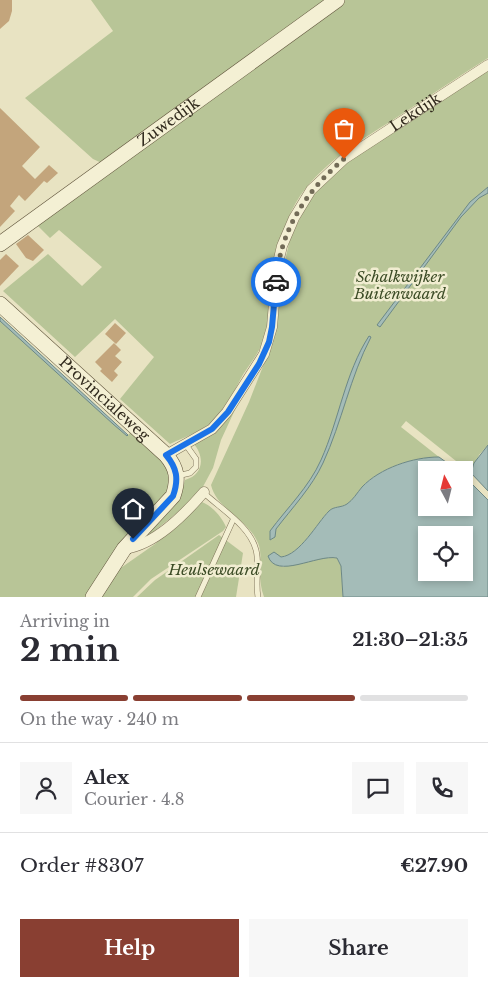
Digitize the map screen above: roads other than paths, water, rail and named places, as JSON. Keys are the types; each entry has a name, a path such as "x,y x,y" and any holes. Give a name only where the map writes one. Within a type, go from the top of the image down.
{"street":[{"name":"Zuwedijk","path":"0,244 337,0"},
{"name":"Lekdijk","path":"166,455 212,429 228,412 264,354 272,327 277,267 282,246 294,218 311,190 344,159 488,65"},
{"name":"Provincialeweg","path":"0,304 166,455 173,464 177,476"},
{"path":"93,597 124,549 173,496 177,476"},
{"path":"124,549 140,546 156,535 194,503 204,492"}],"lane":[{"path":"177,476 190,473 196,467 196,459 186,445"},
{"path":"204,492 245,530 256,550 258,597"},
{"path":"198,597 233,520"}],"water":[{"path":"488,187 488,193 479,198 461,217 380,327 377,325 470,202"},
{"path":"0,317 128,435 113,424 0,321"},
{"path":"369,336 371,337 357,368 336,432 323,463 308,489 276,529 275,537 270,540 270,531 304,488 321,460 354,365"},
{"path":"488,445 488,491 473,475 474,463"},
{"path":"439,457 445,461 418,461 418,516 473,516 473,485 488,500 488,597 343,597 341,566 337,558 319,559 288,566 279,566 272,563 268,556 274,552 281,557 295,551 329,511 347,504 369,480 387,469 419,459"}],"park label":[{"name":"Schalkwijker Buitenwaard","path":"400,286"},
{"name":"Heulsewaard","path":"214,570"}]}
